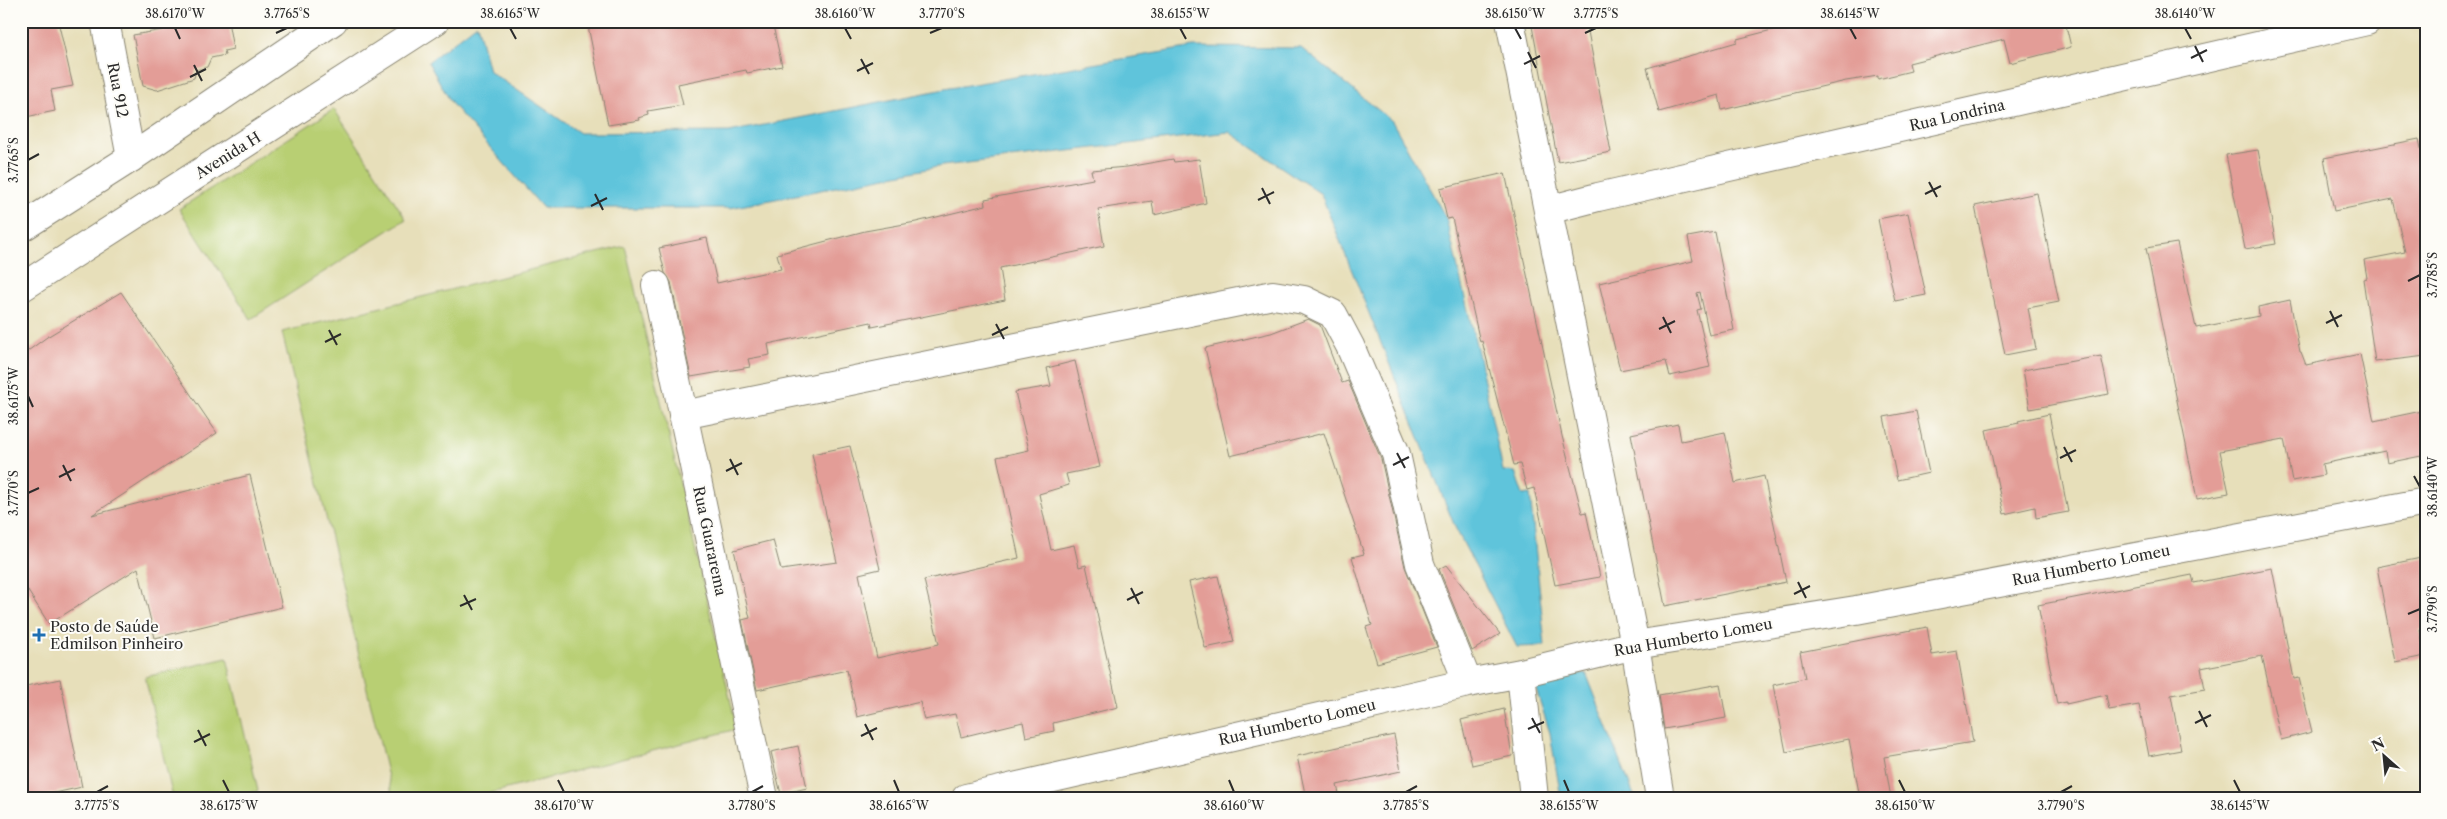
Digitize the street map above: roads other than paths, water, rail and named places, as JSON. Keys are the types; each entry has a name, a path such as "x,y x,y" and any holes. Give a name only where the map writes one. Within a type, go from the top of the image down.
{"street":[{"name":"Rua 912","path":"105,21 131,158"},
{"path":"21,228 131,158 333,21"},
{"name":"Avenida H","path":"21,288 435,21"},
{"path":"1510,21 1635,645 1660,798"},
{"name":"Rua Londrina","path":"1548,210 2367,21"},
{"name":"Rua Guararema","path":"656,285 764,798"},
{"path":"683,415 1273,295 1304,300 1333,314 1354,355 1396,454 1420,564 1468,683"},
{"name":"Rua Humberto Lomeu","path":"966,798 1468,683 1520,673 1635,645 1866,608 2426,502"},
{"path":"1520,673 1534,798"}],"water":[{"path":"477,24 489,71 580,133 729,132 950,88 1193,47 1301,48 1392,121 1446,218 1479,357 1503,471 1515,472 1523,495 1530,494 1545,646 1517,647 1455,527 1321,194 1229,132 942,166 730,208 543,208 452,104 428,62"},
{"path":"1586,673 1635,798 1561,798 1550,733 1534,683"}],"place":[{"name":"Posto de Saúde Edmilson Pinheiro","path":"39,635"}]}
